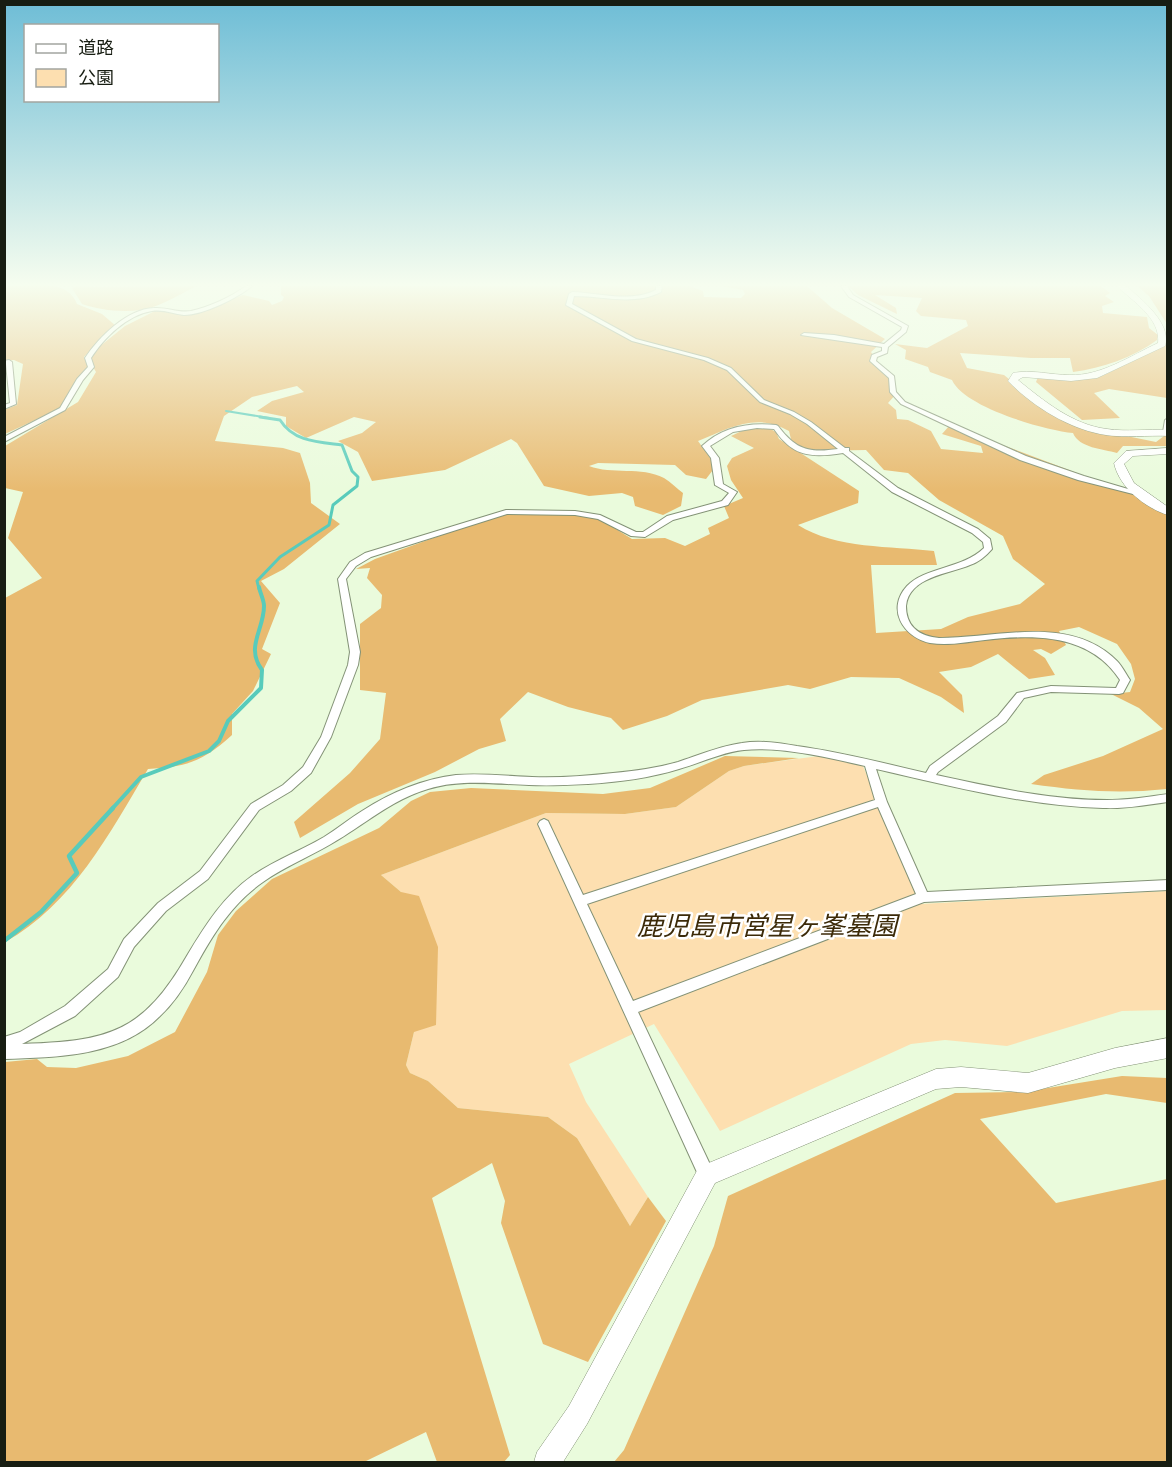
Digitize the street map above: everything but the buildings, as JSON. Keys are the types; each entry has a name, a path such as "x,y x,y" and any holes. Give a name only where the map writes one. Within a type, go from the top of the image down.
{"street":[{"path":"4,440 63,409 80,379 91,367 88,358 89,354"},
{"path":"689,354 729,369 762,402 792,413 846,450 895,490 975,531 987,542 987,549 981,558 919,581 905,594 901,610 904,625 910,631 921,638 938,640 1024,633 1070,640 1106,655 1119,667 1125,680 1119,691 1050,689 1021,695 1002,719 934,770 929,778"},
{"path":"878,354 874,356 873,361 892,377 893,392 911,408 1023,458 1081,478 1141,494"},
{"path":"1140,354 1097,375 1071,378 1023,374 1016,375 1013,381 1053,412 1078,425 1107,432 1167,433 1167,420"},
{"path":"4,363 9,362 13,404 4,407"},
{"path":"4,1044 24,1037 70,1011 113,973 129,944 162,907 204,875 255,807 287,788 307,770 326,737 353,665 355,652 342,579 353,564 379,551 438,535 487,516 506,512 575,513 600,517 634,534 645,535 670,518 725,503 731,497 732,492 719,485 715,458 706,446 724,434 747,426 759,424 776,428 790,445 815,455 846,450"},
{"path":"1167,451 1130,453 1119,463 1123,477 1141,494 1167,512"},
{"path":"4,1052 73,1048 97,1043 140,1024 159,1009 178,985 205,935 224,910 256,879 276,865 323,843 372,810 407,792 439,782 456,780 542,781 628,776 677,766 734,745 765,745 820,752 929,778 1022,796 1103,804 1167,798"},
{"path":"869,763 881,802 923,897"},
{"path":"580,902 881,802"},
{"path":"544,824 706,1175"},
{"path":"630,1009 923,897 1167,885"},
{"path":"547,1462 578,1415 706,1175 936,1079 961,1077 1028,1083 1115,1058 1167,1048"}],"green space":[{"name":"鹿児島市営星ヶ峯墓園","path":"819,756 863,766 920,904 1167,891 1167,1010 1122,1011 1007,1046 945,1040 911,1044 720,1131 654,1024 569,1064 586,1102 648,1197 630,1226 577,1138 548,1117 458,1108 428,1081 410,1073 406,1065 414,1032 401,892 381,875 546,813 625,814 676,807 729,771 744,766"}],"shaded area":[{"path":"5,354 86,354 84,357 88,367 74,383 59,409 5,434 4,410 17,405 23,364 14,360 5,361"},
{"path":"92,354 873,354 889,378 896,394 888,403 896,410 897,419 908,420 931,431 941,449 983,453 981,446 942,434 950,425 1167,507 1167,789 1099,791 1031,784 1044,775 1103,756 1163,729 1139,708 1111,694 1130,692 1135,679 1131,664 1117,644 1079,627 1059,631 1066,645 1051,654 1041,649 1033,650 1045,658 1055,675 1029,679 998,654 971,667 939,672 962,695 964,713 941,697 899,678 851,677 810,689 788,685 702,700 667,716 623,730 611,718 568,707 528,692 500,719 506,741 479,749 435,772 358,804 300,838 294,822 350,773 380,739 386,693 360,690 360,624 381,608 382,595 367,578 370,568 356,569 375,559 475,523 509,514 580,515 598,518 632,539 665,538 685,546 710,534 708,528 729,518 724,506 743,498 731,480 727,466 732,458 754,448 731,436 748,429 764,427 776,432 779,439 859,491 858,503 798,525 813,533 846,542 934,551 937,565 871,565 876,633 941,629 968,617 1020,604 1045,584 1013,559 1003,536 939,500 908,473 884,470 866,450 808,451 792,443 789,431 777,425 754,422 743,424 698,441 716,466 706,479 686,475 675,465 598,463 589,466 607,470 646,472 667,480 683,493 681,506 663,515 635,506 633,497 622,493 589,496 544,486 517,443 511,439 445,470 372,481 358,452 338,441 362,433 376,422 354,417 306,438 286,426 286,417 257,411 272,401 304,392 297,386 252,397 224,416 215,441 283,448 300,453 310,483 311,503 340,524 284,569 261,581 280,603 262,649 271,654 253,691 232,714 232,735 212,751 194,761 148,769 104,842 70,888 29,927 5,942 5,598 42,578 8,538 23,492 5,488 5,446 78,402 96,372 89,360"},
{"path":"906,354 961,354 967,368 1004,375 1045,408 1092,429 1156,442 1168,433 1167,446 1123,446 1117,453 1086,445 1080,442 1073,433 1025,422 988,408 959,390 952,380 930,372 928,367 905,359"},
{"path":"981,354 1132,354 1095,368 1073,372 1070,358"},
{"path":"1146,354 1167,354 1167,398 1109,389 1094,393 1120,418 1082,420 1036,382 1038,377 1080,379 1102,376"},
{"path":"725,756 799,758 744,766 729,771 676,807 625,814 546,813 381,875 401,892 419,896 438,947 436,1025 414,1032 406,1065 410,1073 428,1081 458,1108 548,1117 577,1138 630,1226 648,1197 666,1221 588,1362 543,1344 501,1223 505,1201 492,1163 432,1198 510,1455 504,1462 437,1462 426,1432 364,1462 5,1462 5,1062 37,1059 47,1067 76,1068 128,1056 175,1032 207,972 218,935 236,911 272,879 379,828 411,801 430,792 471,788 603,794 650,788"},
{"path":"1122,1076 1167,1078 1167,1103 1106,1094 980,1119 1056,1203 1167,1179 1167,1462 614,1462 624,1450 714,1246 728,1196 955,1093 1023,1092"}],"waterway":[{"path":"226,411 269,418"},
{"path":"259,589 257,581 280,557 329,525 333,505 357,486 358,477 352,471 342,445 307,440 292,433 280,420 260,417"},
{"path":"111,810 141,777 209,751 219,741 228,721 261,688 262,670 255,654 264,606 259,587"},
{"path":"4,941 41,912 77,873 69,856 113,808"}]}
